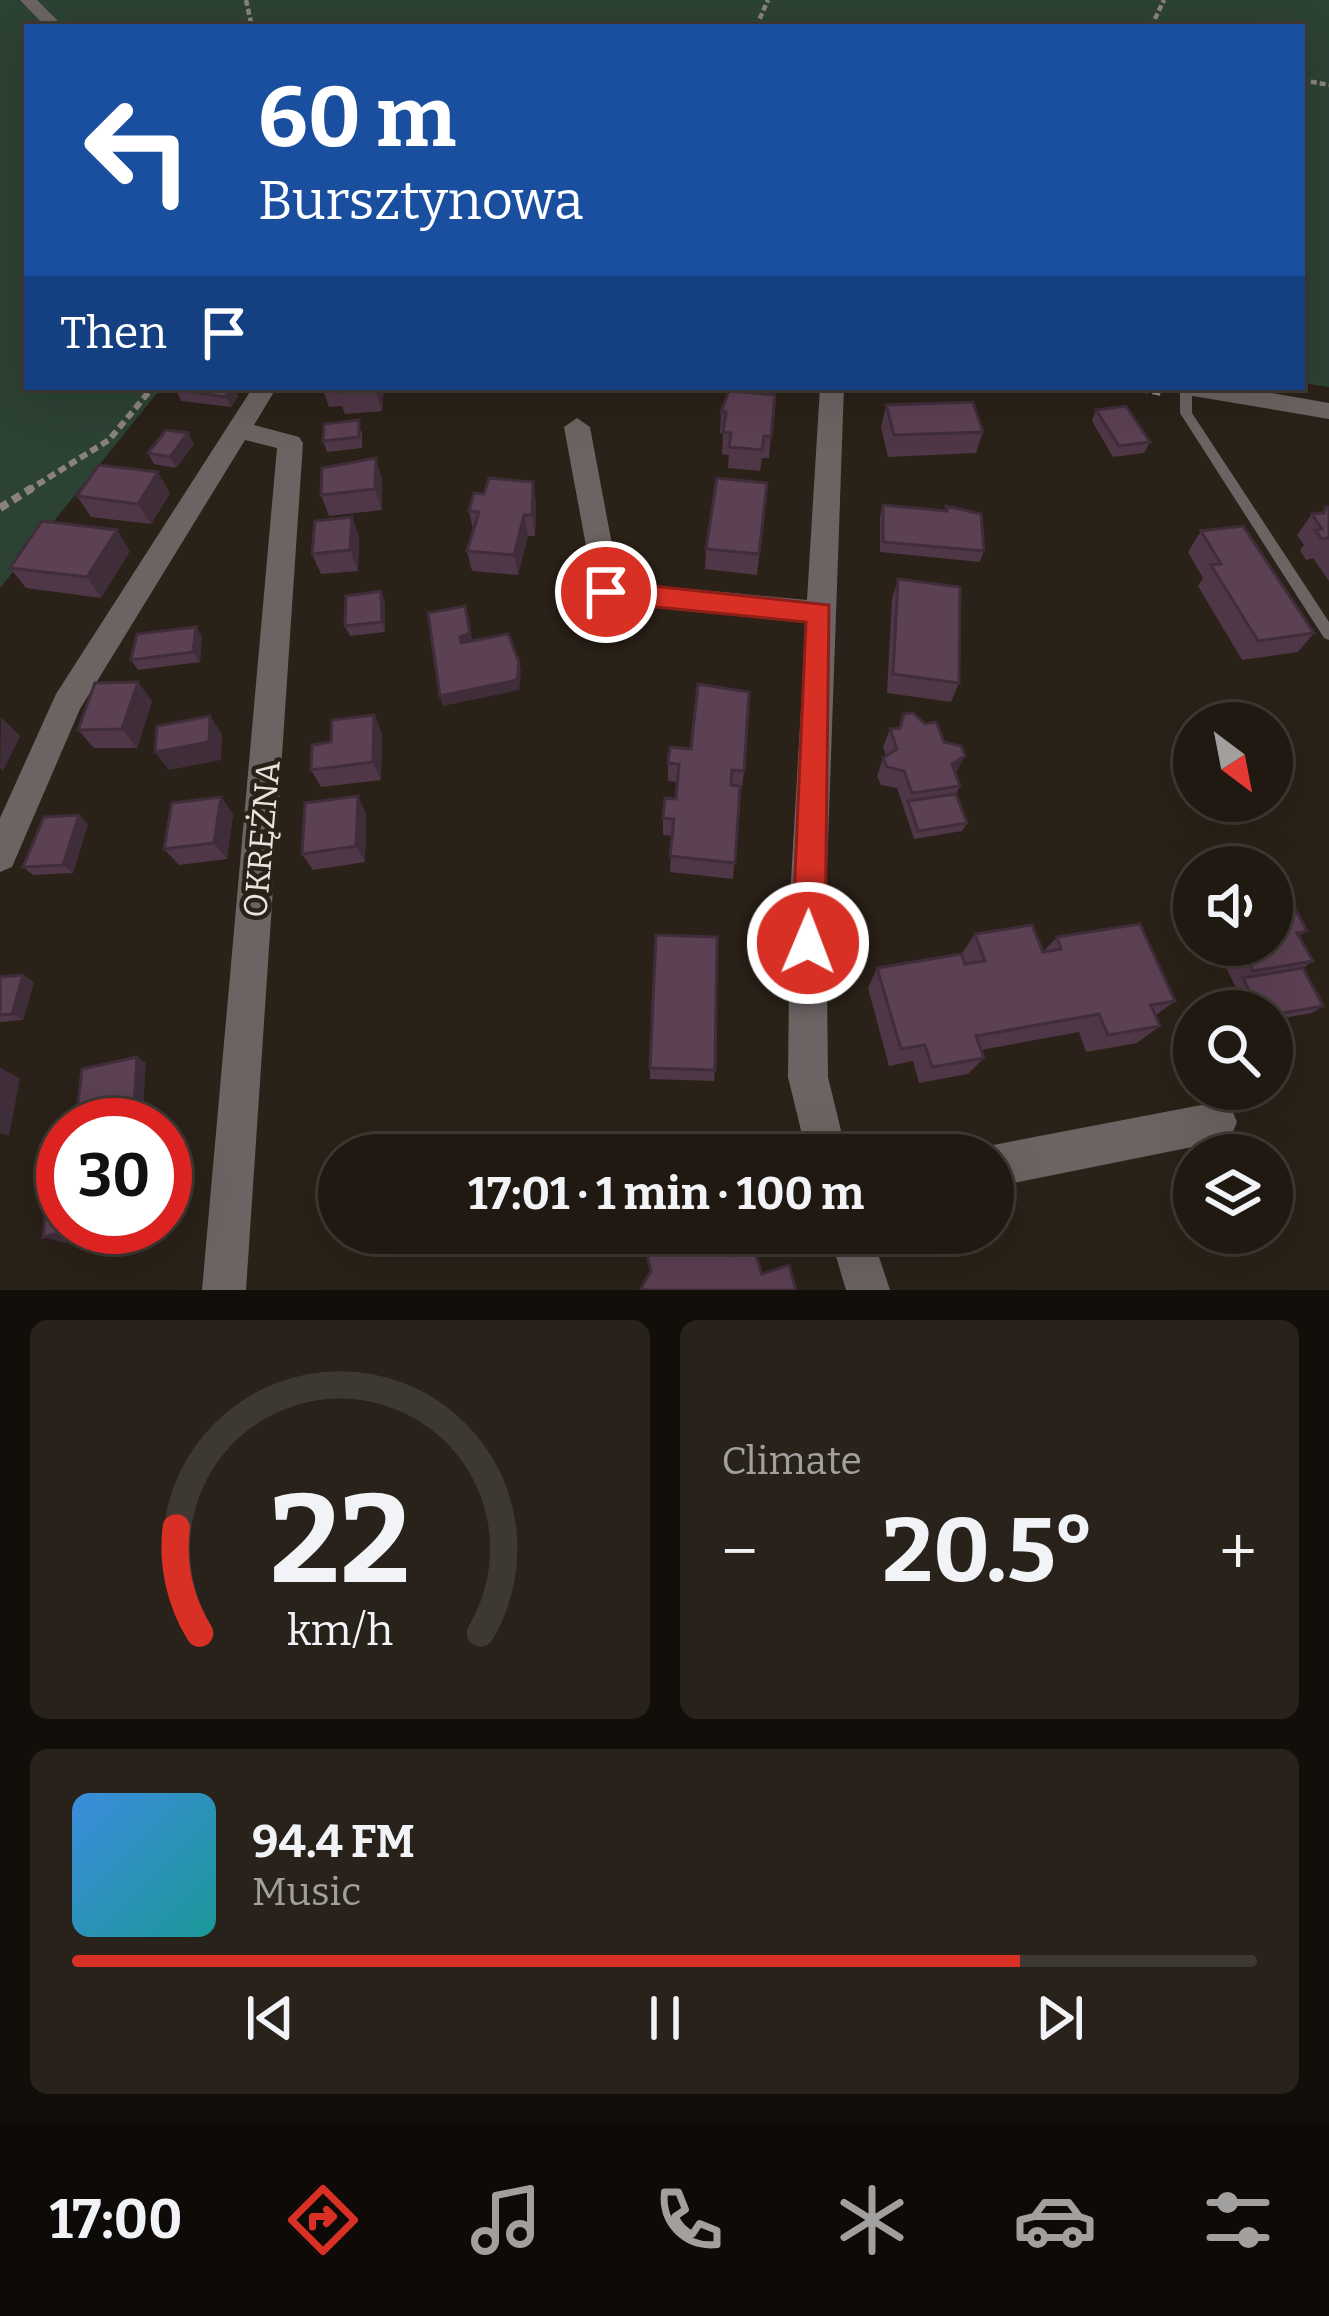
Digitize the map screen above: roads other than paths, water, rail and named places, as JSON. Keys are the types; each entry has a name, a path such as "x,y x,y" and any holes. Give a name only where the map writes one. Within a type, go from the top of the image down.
{"street":[{"path":"28,0 53,24"},
{"path":"0,856 67,703 263,390"},
{"path":"822,1134 808,1077 820,613 832,390"},
{"path":"1204,390 1329,411"},
{"path":"577,427 606,592 820,613"},
{"name":"OKRĘŻNA","path":"224,1290 290,443 237,429"},
{"path":"1014,1162 1217,1122"},
{"path":"857,1254 868,1290"}],"lane":[{"path":"1186,390 1186,413 1329,634"}]}
